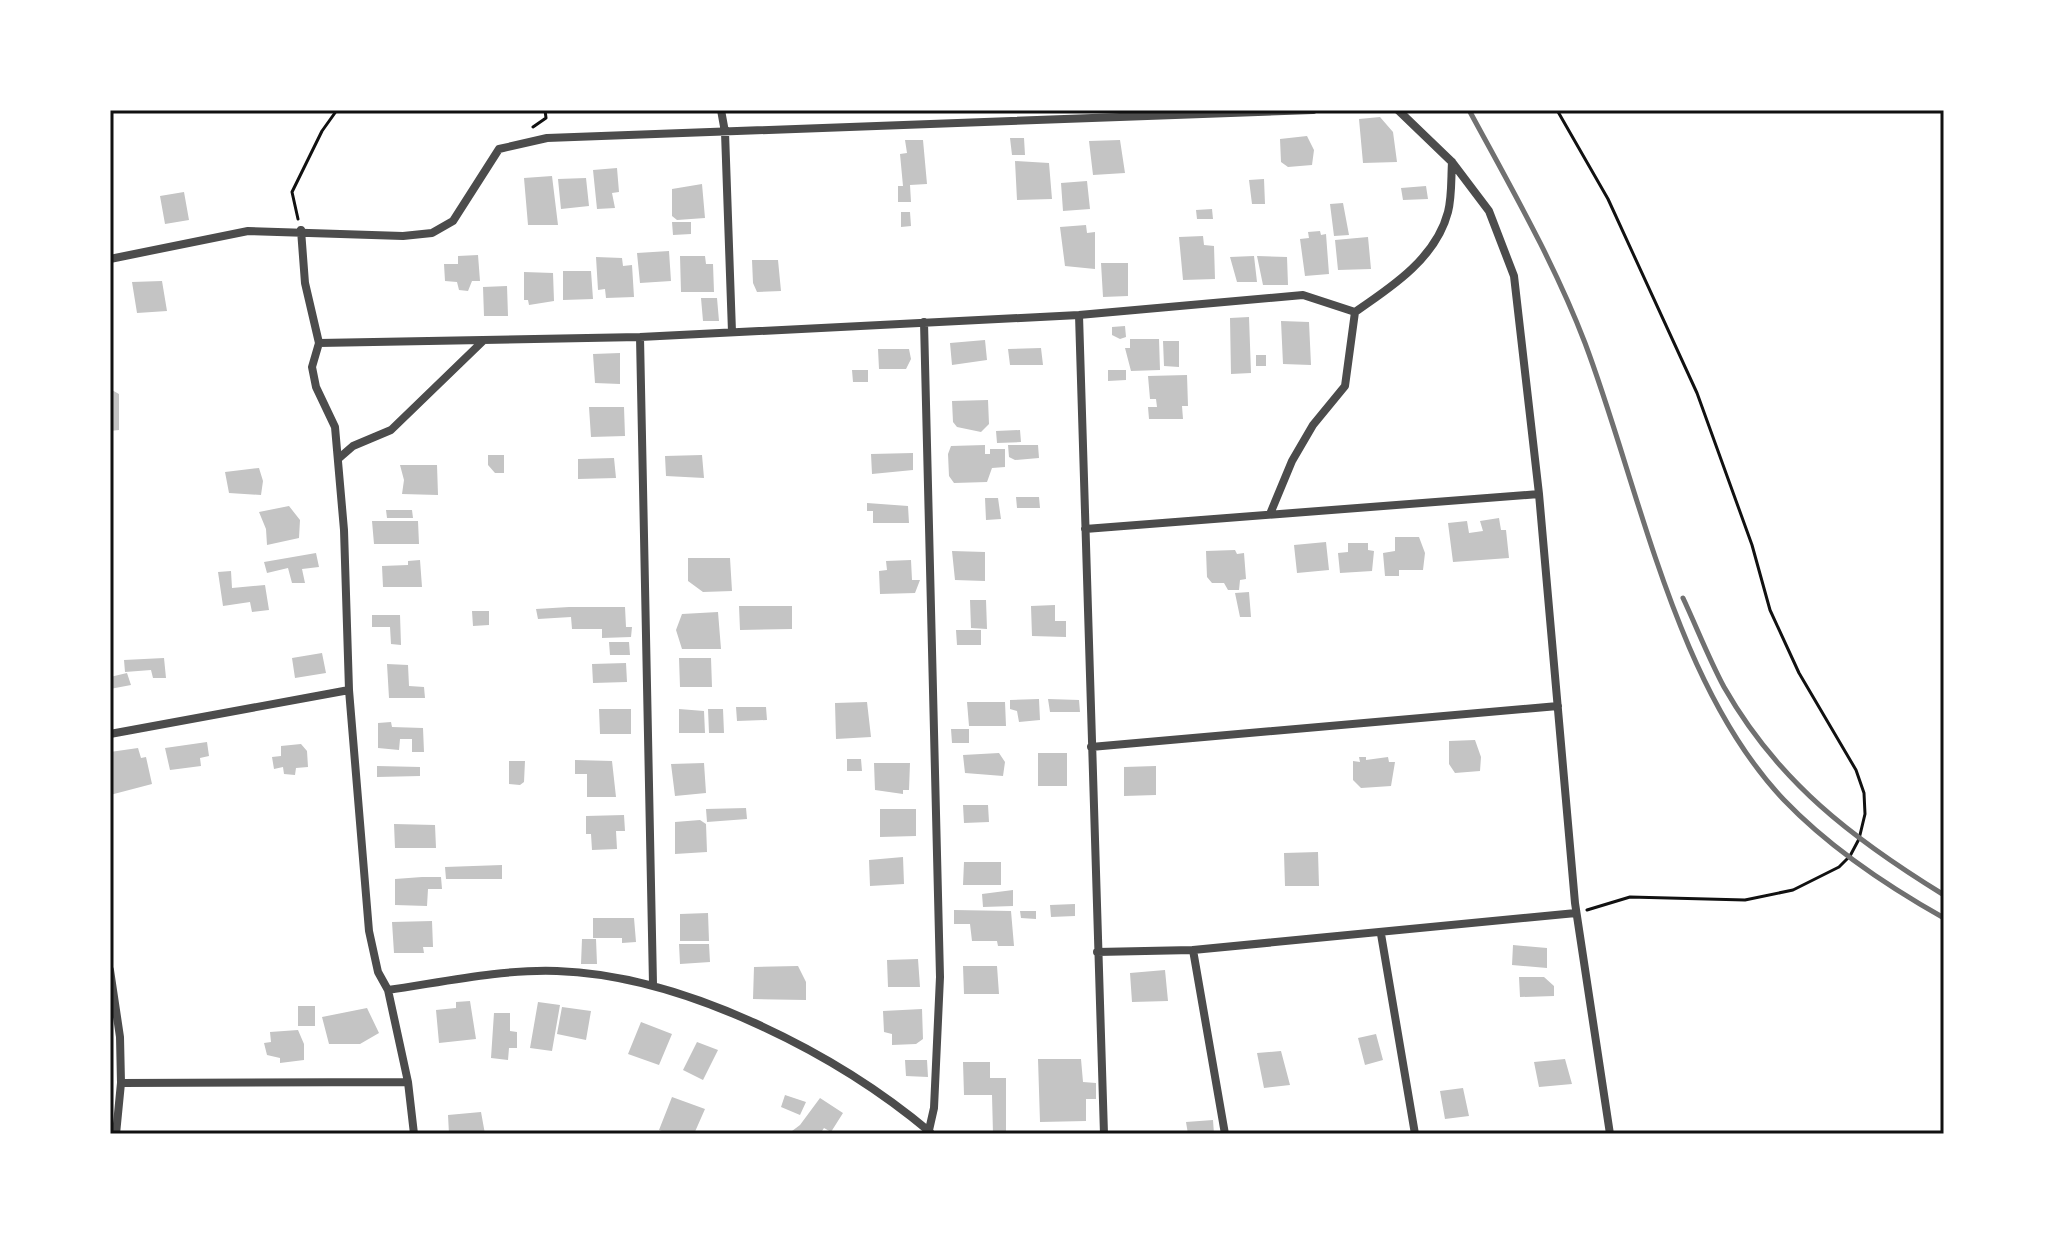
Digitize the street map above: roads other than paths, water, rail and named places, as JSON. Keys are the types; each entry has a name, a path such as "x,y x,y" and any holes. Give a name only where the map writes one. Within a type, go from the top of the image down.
{"street":[{"path":"721,110 725,132 732,332"},
{"path":"110,259 248,231 301,230 403,236 432,233 453,221 499,149 547,138 1313,110"},
{"path":"1398,110 1452,162 1489,211 1514,276 1539,494 1576,913 1610,1134"},
{"path":"1270,514 1292,461 1313,425 1345,386 1355,312 1400,282 1435,240 1448,213 1452,162"},
{"path":"301,230 305,283 319,343 312,367 316,387 335,427 349,690 369,931 378,972 388,990 408,1082 414,1134"},
{"path":"319,343 640,337 1079,315 1303,295 1355,312"},
{"path":"1079,315 1104,1134"},
{"path":"924,322 940,977 931,1132"},
{"path":"640,337 653,984"},
{"path":"338,459 353,446 391,430 483,341"},
{"path":"1085,529 1539,494"},
{"path":"110,734 349,690"},
{"path":"1091,747 1558,706"},
{"path":"1097,952 1193,950 1576,913"},
{"path":"1381,934 1415,1134"},
{"path":"1193,950 1225,1134"},
{"path":"110,970 120,1037 121,1083 116,1134"},
{"path":"388,990 554,970 617,975 653,984 735,1016 868,1082 931,1132"},
{"path":"121,1083 408,1082"}],"railway":[{"path":"1469,110 1531,225 1573,313 1605,400 1664,583 1715,701 1746,753 1801,817 1860,865 1944,918"},
{"path":"1683,598 1724,687 1768,752 1793,780 1849,830 1944,895"}]}
